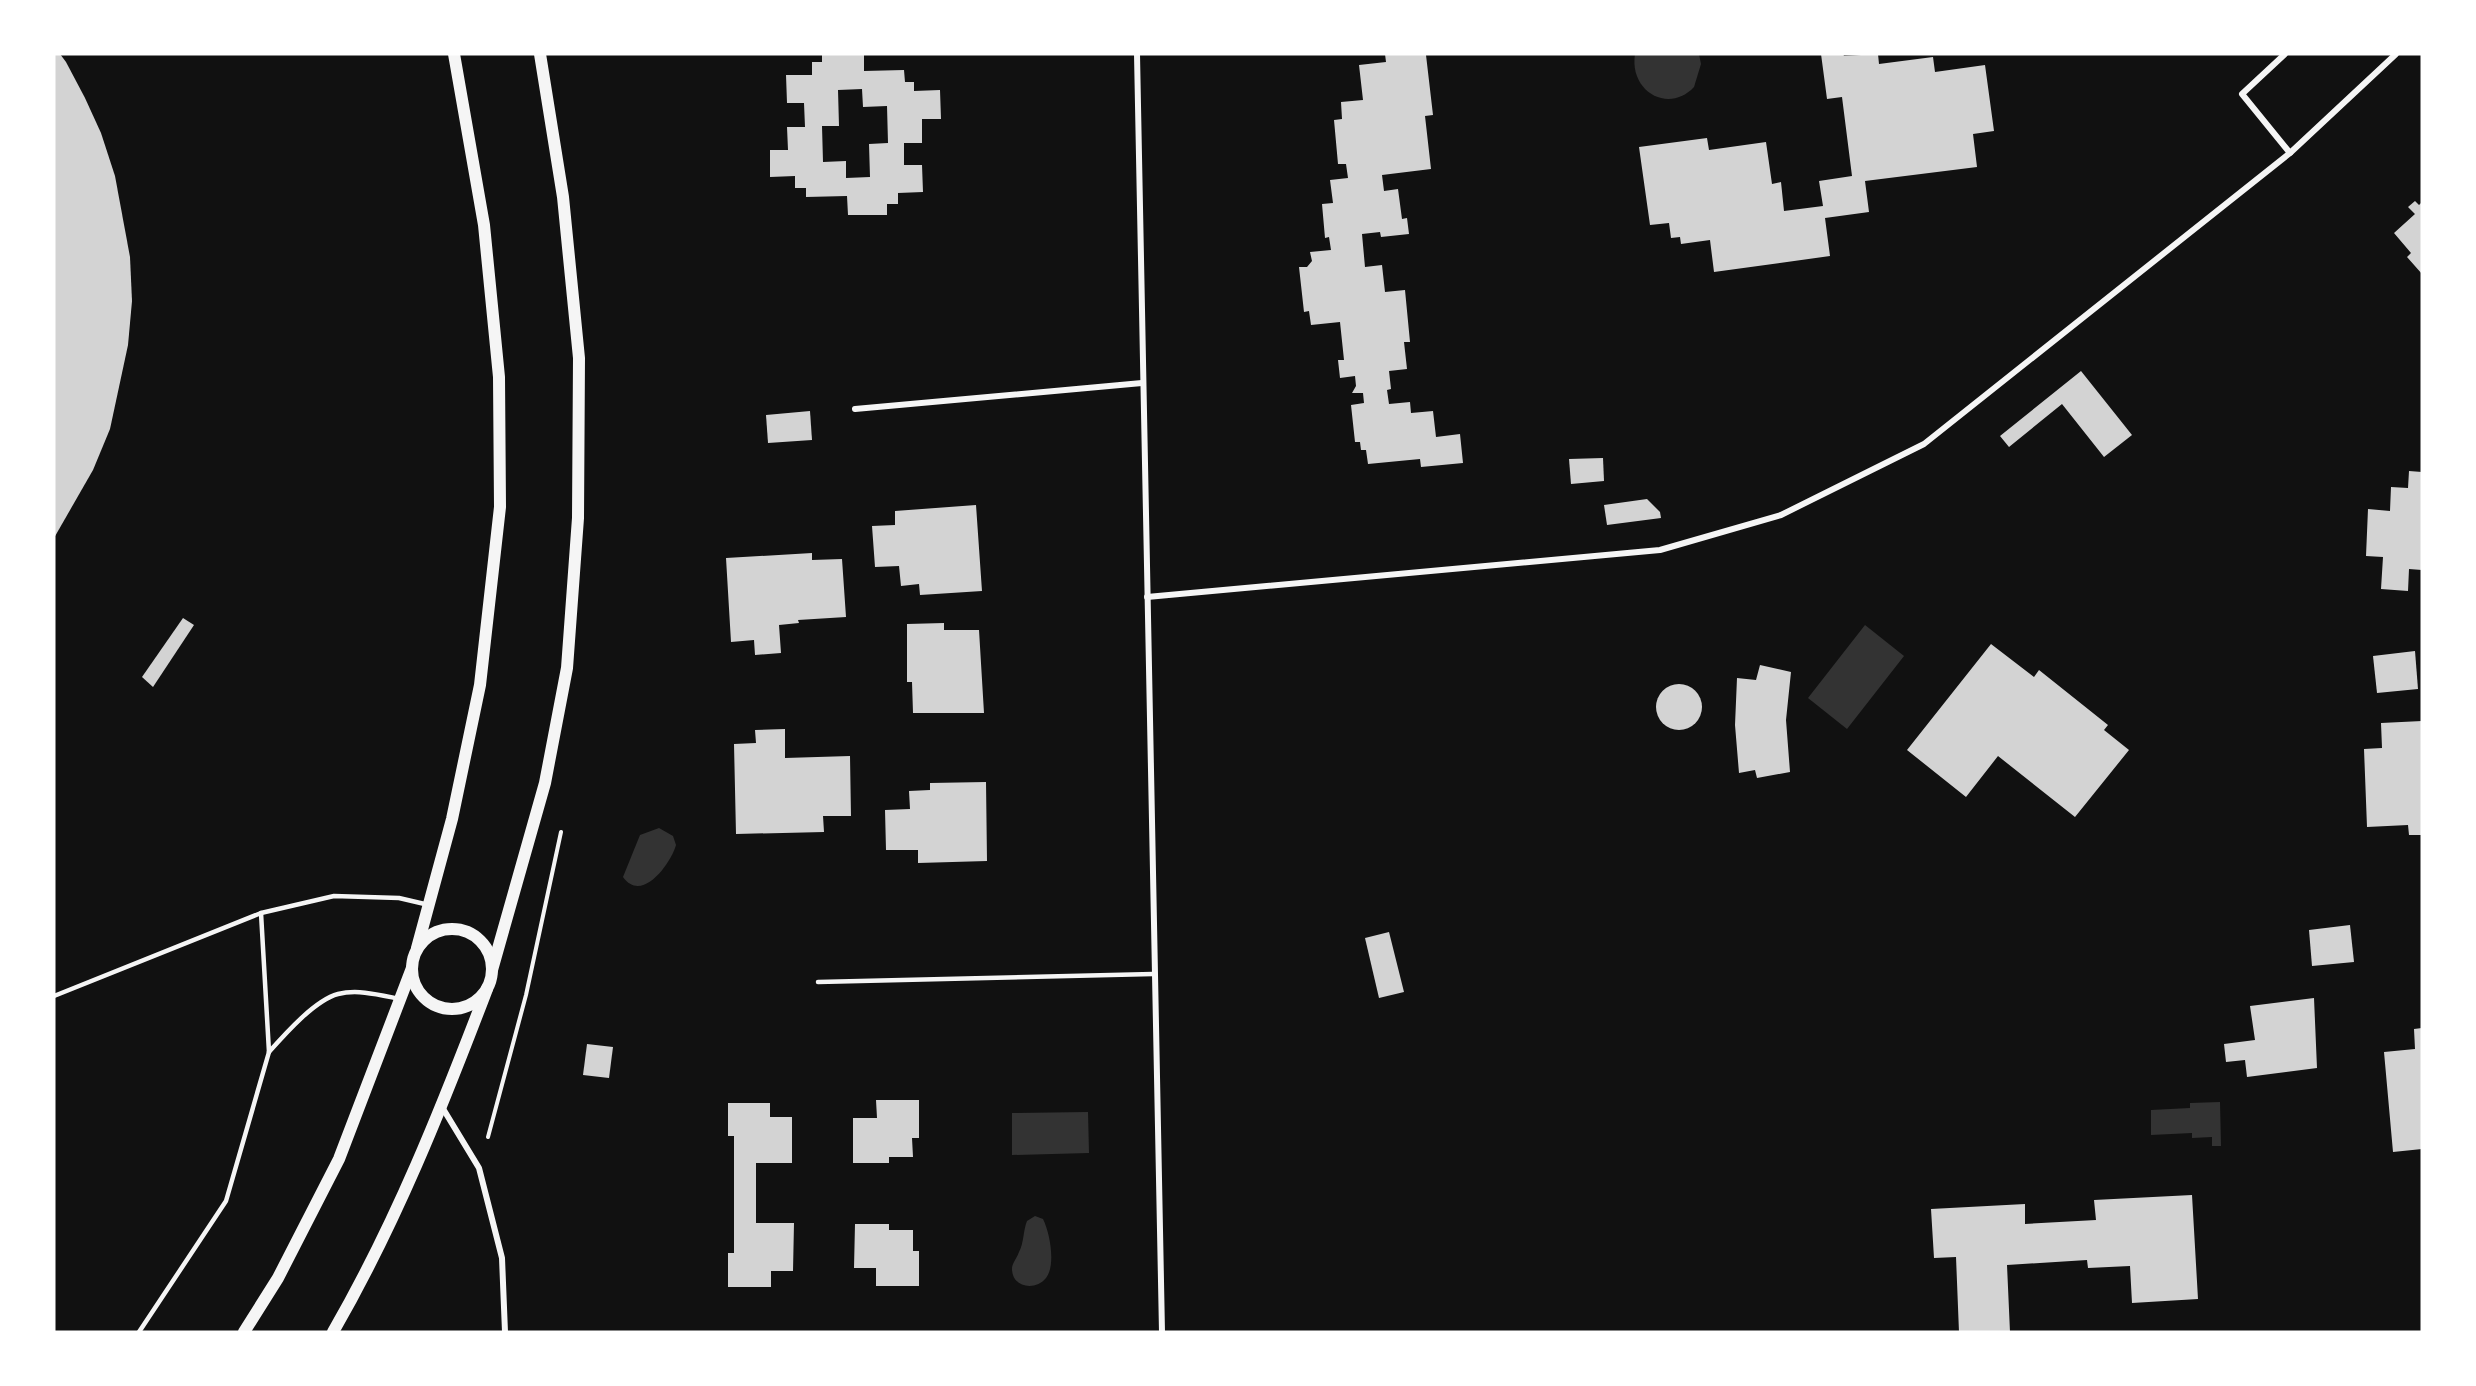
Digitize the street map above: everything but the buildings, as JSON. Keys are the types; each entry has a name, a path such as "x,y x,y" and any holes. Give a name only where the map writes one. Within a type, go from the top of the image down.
{"main road":[{"path":"244,1332 278,1278 339,1159 412,968 452,819 480,685 500,507 499,377 484,225 454,54"},
{"path":"333,1332 366,1276 442,1107 487,989 545,783 567,668 578,518 579,358 563,196 540,54"},
{"path":"417,948 426,938 437,932 462,931 475,936 483,945 492,969"},
{"path":"412,968 413,981 419,993 429,1003 441,1008 454,1010 467,1007 478,1000 487,989"}],"street":[{"path":"1137,54 1153,974 1162,1332"},
{"path":"2285,54 2242,94 2290,153"},
{"path":"1147,597 1660,550 1781,515 1924,444 2290,153 2396,54"},
{"path":"855,409 1142,383"},
{"path":"442,1107 479,1168 502,1258 505,1332"}],"lane":[{"path":"54,996 261,914 334,896 399,898 429,905"},
{"path":"139,1332 226,1201 269,1052 261,914"},
{"path":"818,982 1153,974"},
{"path":"269,1052 302,1017 337,994 369,993 400,999"}],"shaded area":[{"path":"1635,54 1699,54 1701,64 1694,87 1684,95 1673,99 1653,95 1638,79"},
{"path":"1865,625 1904,656 1847,729 1808,698"},
{"path":"659,828 673,836 676,845 673,853 655,878 639,886 631,884 623,877 640,835"},
{"path":"2220,1102 2221,1146 2212,1146 2212,1137 2192,1138 2192,1133 2151,1135 2151,1110 2190,1108 2190,1103"},
{"path":"1088,1112 1089,1153 1012,1155 1012,1113"},
{"path":"1035,1216 1043,1219 1046,1225 1050,1240 1051,1265 1042,1282 1025,1286 1016,1280 1012,1267 1021,1248 1027,1221"}]}
